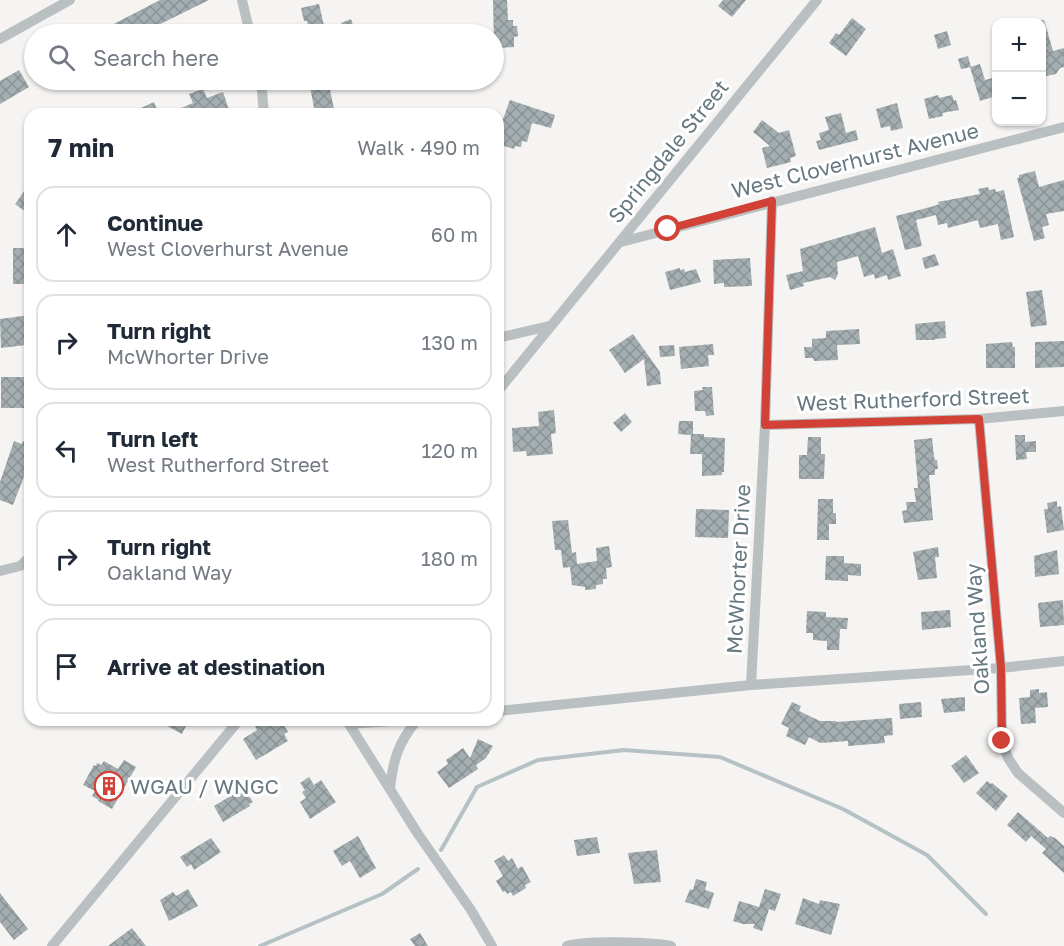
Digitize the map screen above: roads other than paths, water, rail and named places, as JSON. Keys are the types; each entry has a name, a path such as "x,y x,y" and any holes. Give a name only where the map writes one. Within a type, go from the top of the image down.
{"street":[{"path":"27,24 70,0"},
{"path":"242,0 248,24"},
{"name":"Springdale Street","path":"504,383 817,0"},
{"path":"0,39 24,26"},
{"path":"262,90 263,108"},
{"name":"West Cloverhurst Avenue","path":"621,242 1064,127"},
{"name":"McWhorter Drive","path":"504,710 751,685 765,425 772,201"},
{"path":"504,337 549,326"},
{"name":"West Rutherford Street","path":"765,425 979,419 1064,411"},
{"name":"Oakland Way","path":"979,419 1001,668 1002,741 1008,758 1018,773 1064,813"},
{"path":"0,571 20,566 24,562"},
{"path":"751,685 1064,662"},
{"path":"52,946 234,726"},
{"path":"351,726 418,834 471,910 492,946"},
{"path":"390,789 393,764 403,736 412,726"},
{"path":"567,946 654,944 671,946"}],"waterway":[{"path":"441,850 477,787 538,760 624,750 720,757 843,809 927,855 986,914"},
{"path":"260,946 382,894 418,869"}],"place":[{"name":"WGAU / WNGC","path":"109,786"}]}
